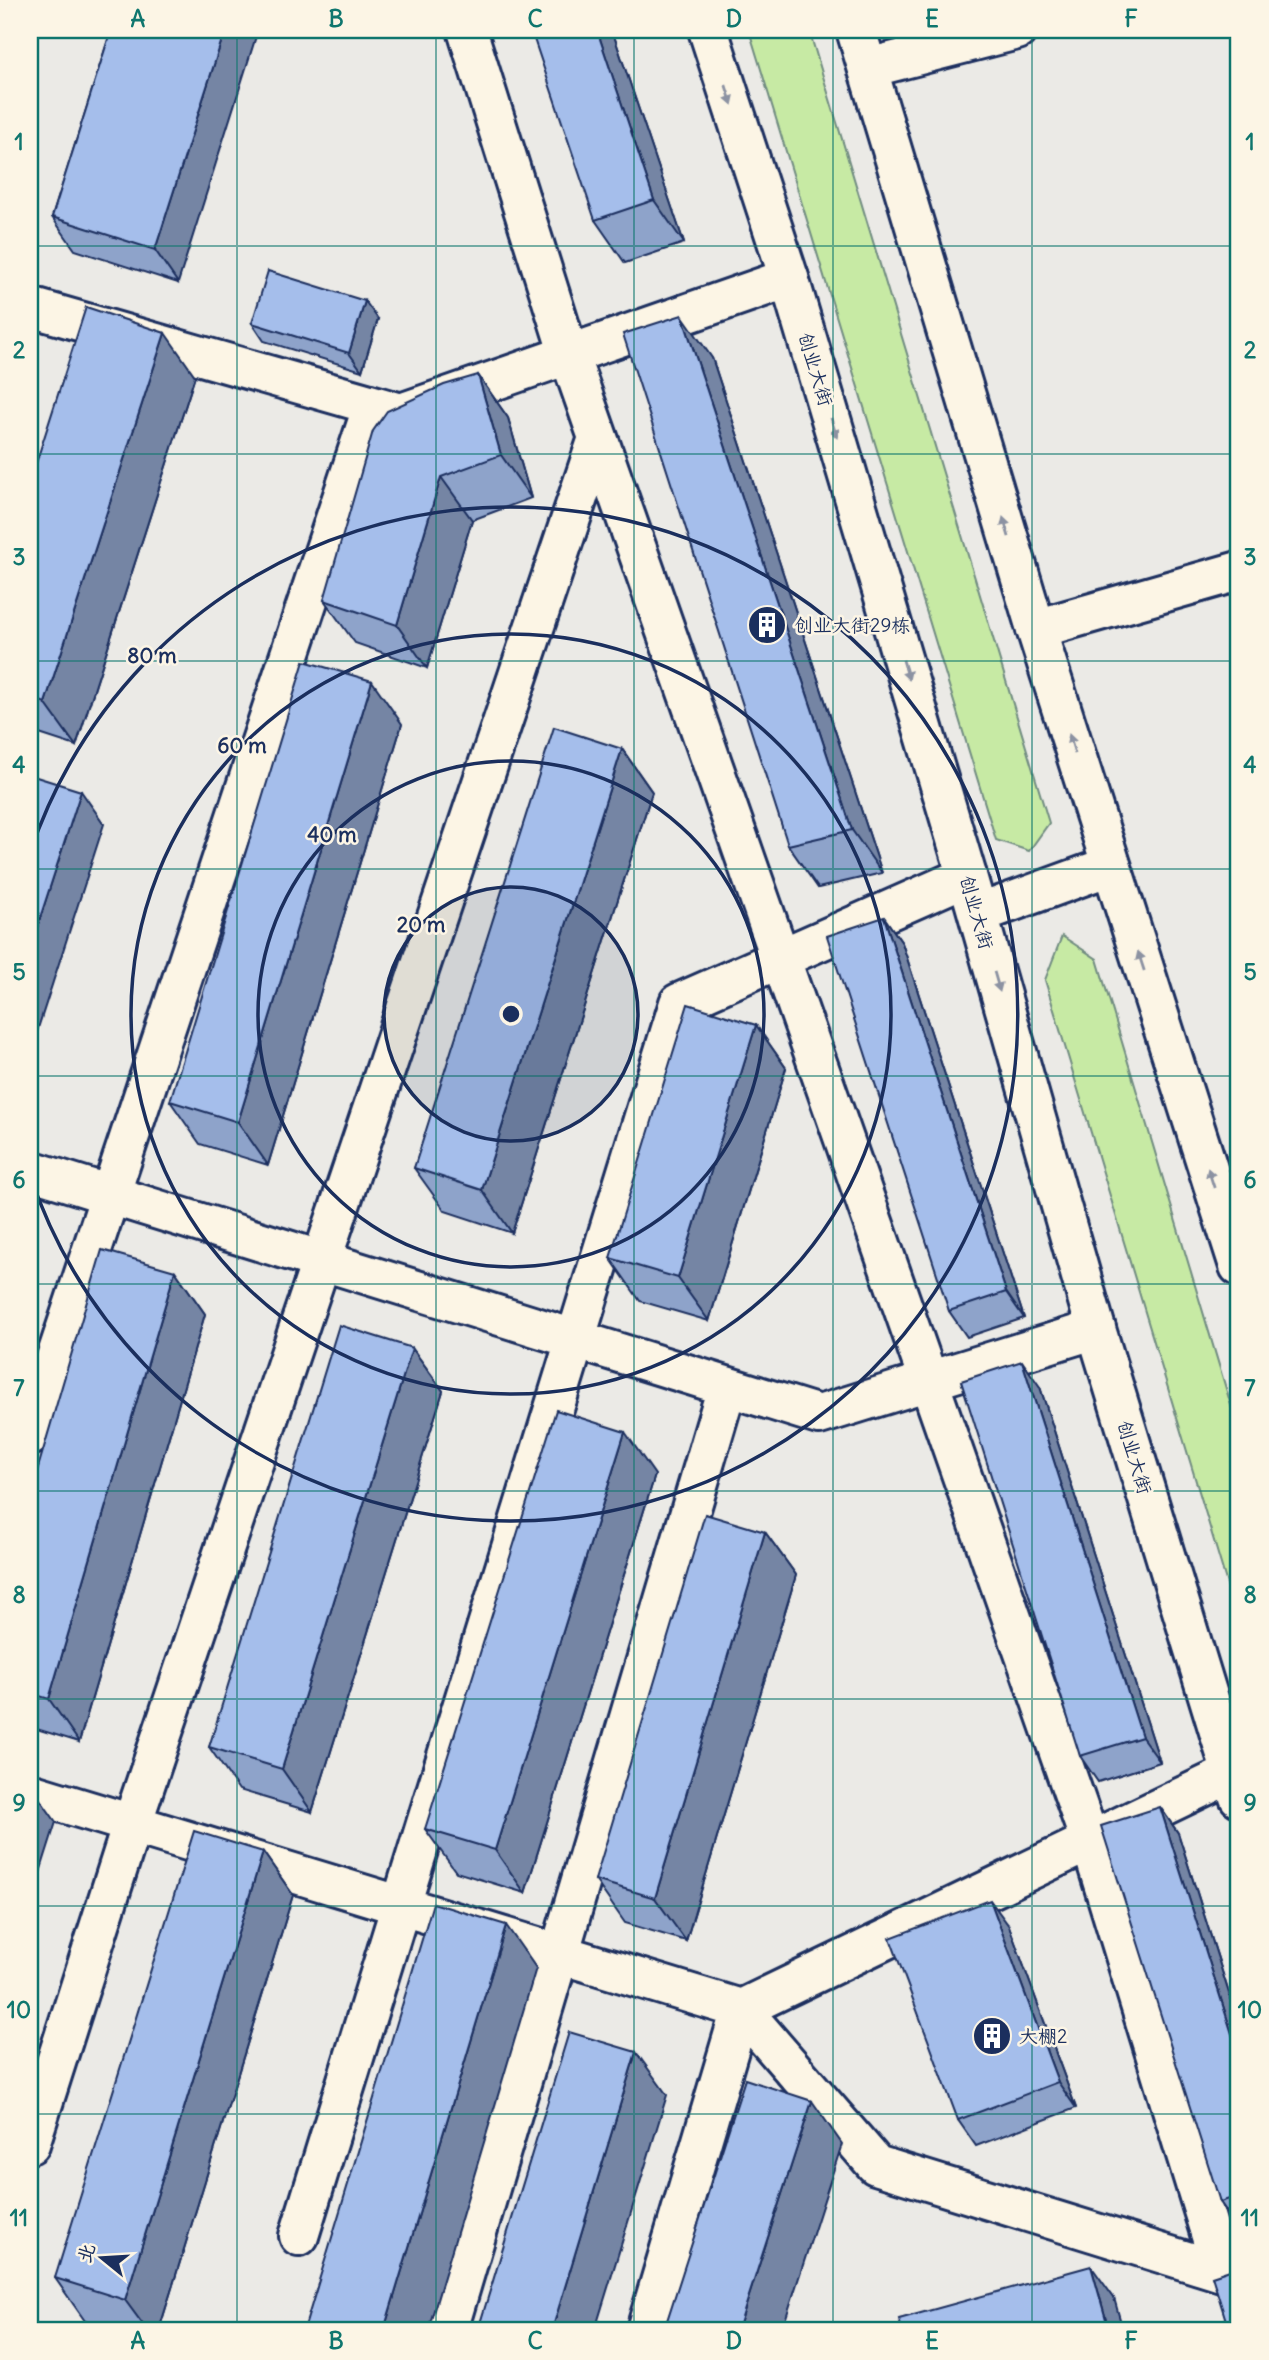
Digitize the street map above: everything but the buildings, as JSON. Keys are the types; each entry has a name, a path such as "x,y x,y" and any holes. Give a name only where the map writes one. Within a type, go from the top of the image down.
{"street":[{"path":"467,30 569,355 1090,1841 1231,2269"},
{"name":"创业大街","path":"708,30 789,278 967,876 1096,1329 1235,1785"},
{"path":"856,30 1036,629 1239,1266"},
{"path":"869,68 1017,30"},
{"path":"30,307 401,414 789,278"},
{"path":"30,1436 373,405"},
{"path":"30,2144 132,1824 598,438"},
{"path":"1036,629 1239,571"},
{"path":"978,914 1110,866"},
{"path":"299,2236 679,1003 967,876"},
{"path":"30,1170 819,1415 1096,1329"},
{"path":"448,2330 727,1387"},
{"path":"646,2330 741,2009 1090,1841 1235,1785"},
{"path":"30,1793 741,2009 876,2165 1231,2269"}],"green space":[{"path":"749,30 809,30 1049,823 1029,851 996,840"},
{"path":"1062,936 1097,959 1239,1432 1239,1624 1045,980"}],"place":[{"name":"创业大街29栋","path":"767,625"},
{"name":"大棚2","path":"992,2036"}]}
